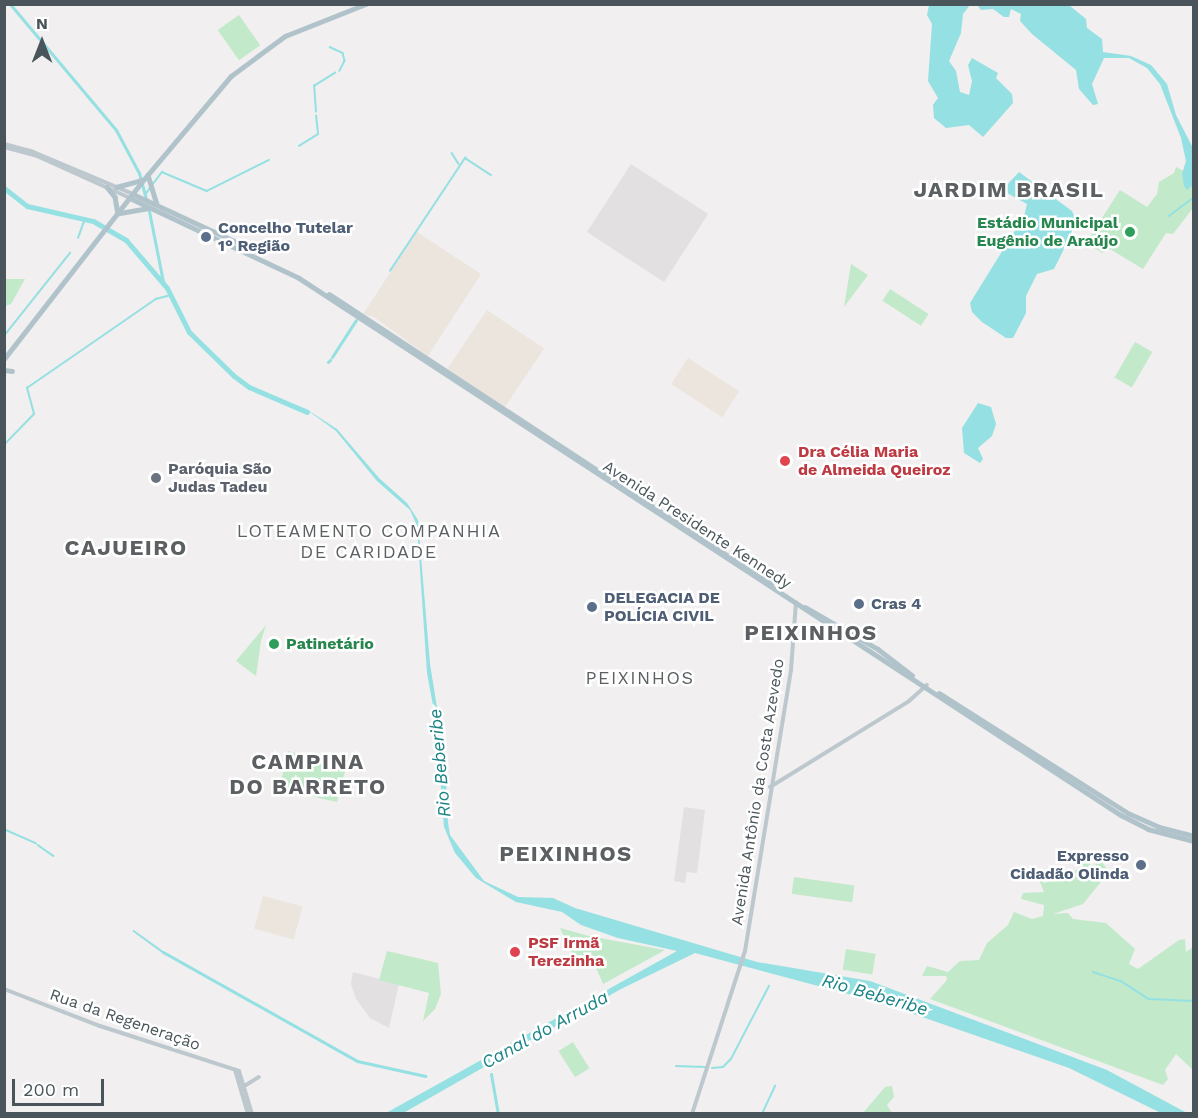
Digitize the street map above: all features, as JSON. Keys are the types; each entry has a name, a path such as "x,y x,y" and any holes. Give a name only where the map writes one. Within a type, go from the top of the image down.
{"main road":[{"path":"4,359 140,183 221,88 260,52 310,23 366,4"},
{"name":"Avenida Presidente Kennedy","path":"4,145 37,156 131,196"},
{"name":"Avenida Presidente Kennedy","path":"4,145 116,187 143,203 217,232 356,311 796,602"},
{"path":"147,177 153,195 153,207"},
{"path":"116,187 140,183"},
{"path":"107,187 115,197 118,214"},
{"path":"118,214 143,203"},
{"name":"Avenida Presidente Kennedy","path":"153,207 164,214 189,221 299,278 796,602 878,649 926,686 1114,804 1159,827 1194,838"},
{"path":"4,370 12,371"},
{"name":"Avenida Antônio da Costa Azevedo","path":"692,1113 744,952 791,670 796,602"},
{"path":"770,787 926,686"},
{"path":"772,774 782,779"},
{"name":"Rua da Regeneração","path":"4,989 100,1026 237,1070"},
{"path":"237,1070 246,1086 250,1113"},
{"path":"237,1070 250,1113"},
{"path":"246,1086 259,1077"}],"shaded area":[{"path":"631,164 708,214 664,282 587,232"},
{"path":"417,232 481,274 428,356 374,317 363,314"},
{"path":"487,310 544,349 505,407 447,369"},
{"path":"688,358 739,391 722,417 671,384"},
{"path":"684,807 705,810 697,873 687,872 685,883 674,881"},
{"path":"263,896 303,907 294,939 254,929"},
{"path":"353,972 399,984 389,1028 370,1018 356,999 351,984"}],"green space":[{"path":"239,15 260,45 239,60 218,30"},
{"name":"Estádio Municipal Eugênio de Araújo","path":"1176,167 1184,171 1184,186 1187,189 1193,185 1193,208 1173,234 1166,233 1143,269 1110,249 1102,253 1090,245 1089,238 1120,190 1147,207 1157,194 1159,182 1174,173"},
{"path":"851,264 868,275 844,307"},
{"path":"5,279 25,279 11,304 5,306"},
{"path":"890,289 929,314 921,326 882,301"},
{"path":"1135,342 1152,352 1132,388 1114,378"},
{"path":"266,625 261,641 256,676 236,661"},
{"path":"288,751 330,762 333,752 348,760 337,802 279,789"},
{"path":"1085,851 1091,866 1102,862 1109,872 1083,904 1053,914 1068,913 1073,919 1106,923 1135,949 1129,964 1138,969 1179,940 1185,939 1186,952 1193,947 1193,1070 1176,1054 1165,1070 1168,1079 1163,1085 930,999 947,980 946,976 922,976 927,966 948,972 960,961 979,960 987,943 1008,925 1014,912 1032,919 1043,916 1044,905 1021,899 1023,893 1044,892 1037,875 1044,883 1050,881 1057,870 1066,874 1079,869 1078,856"},
{"path":"794,877 854,885 852,902 792,894"},
{"path":"560,928 589,936 665,950 603,984 592,958 579,955 574,958"},
{"path":"846,949 876,954 872,974 843,970"},
{"path":"387,951 438,963 441,994 435,1009 423,1021 429,993 379,980"},
{"path":"573,1042 589,1068 575,1077 559,1051"},
{"path":"892,1086 894,1097 887,1105 892,1113 863,1113 885,1087"}],"water":[{"path":"929,5 970,5 963,14 961,33 949,61 956,71 960,92 969,95 972,81 968,65 972,58 998,73 996,78 1012,94 1013,103 983,137 969,125 946,128 934,118 933,105 938,98 928,81 932,24 927,15"},
{"path":"977,5 1069,5 1086,19 1087,28 1102,39 1103,52 1131,56 1151,65 1167,84 1176,115 1193,148 1193,185 1187,190 1184,186 1182,174 1186,161 1181,138 1160,84 1147,68 1129,58 1104,58 1092,84 1098,104 1093,105 1079,89 1076,70 1032,34 1020,21 1021,14 1011,9 1009,17 1004,17 993,9 981,10"},
{"path":"1019,172 1072,211 1077,223 1054,269 1037,274 1026,296 1026,313 1013,338 1006,338 982,322 972,312 970,303 1024,216 1027,204 1007,193 1007,185"},
{"path":"978,403 991,407 996,424 992,436 978,448 983,459 980,463 964,453 962,428"},
{"name":"Rio Beberibe","path":"303,407 337,429 379,478 407,503 418,520 430,664 445,757 450,835 484,881 518,897 553,898 575,908 757,962 870,981 1107,1070 1187,1113 1161,1113 1069,1068 882,1003 695,953 621,989 405,1112 386,1113 677,951 618,938 581,925 562,912 516,902 476,878 455,853 444,827 436,722 427,673 417,526 410,510 377,481 336,431"}],"waterway":[{"path":"10,4 116,130 139,173 146,200"},
{"path":"330,47 343,53 345,61 340,71"},
{"path":"316,112 314,86 335,73"},
{"path":"299,146 318,134 316,116"},
{"path":"452,153 459,164"},
{"path":"390,271 465,158 491,175"},
{"path":"153,184 162,172 207,191 269,160"},
{"name":"Rio Beberibe","path":"4,188 27,206 93,221 126,240 167,288 189,332 234,376 249,387 307,412"},
{"path":"145,195 150,188"},
{"path":"1169,216 1194,197"},
{"path":"148,206 163,282"},
{"path":"78,238 85,219"},
{"path":"4,336 70,253"},
{"path":"4,445 34,414 27,388 156,299 171,295"},
{"path":"332,357 356,320"},
{"path":"4,829 36,843"},
{"path":"38,845 54,856"},
{"path":"134,931 163,952"},
{"path":"163,952 357,1061 425,1076"},
{"path":"1093,972 1121,981 1149,999 1194,1001"},
{"path":"712,1068 723,1067 731,1059 769,986"},
{"path":"676,1066 705,1067"},
{"name":"Canal do Arruda","path":"491,1074 498,1114"},
{"path":"762,1114 775,1086"}],"place":[{"name":"Estádio Municipal Eugênio de Araújo","path":"1130,232"},
{"name":"Concelho Tutelar 1° Região","path":"206,237"},
{"name":"Dra Célia Maria de Almeida Queiroz","path":"785,461"},
{"name":"Paróquia São Judas Tadeu","path":"156,478"},
{"name":"Cras 4","path":"859,604"},
{"name":"DELEGACIA DE POLÍCIA CIVIL","path":"592,607"},
{"name":"Patinetário","path":"274,644"},
{"name":"Expresso Cidadão Olinda","path":"1141,865"},
{"name":"PSF Irmã Terezinha","path":"515,952"}],"district":[{"name":"JARDIM BRASIL","path":"1009,190"},
{"name":"LOTEAMENTO COMPANHIA DE CARIDADE","path":"369,542"},
{"name":"CAJUEIRO","path":"126,548"},
{"name":"PEIXINHOS","path":"811,633"},
{"name":"PEIXINHOS","path":"640,678"},
{"name":"CAMPINA DO BARRETO","path":"308,774"},
{"name":"PEIXINHOS","path":"566,854"}]}
